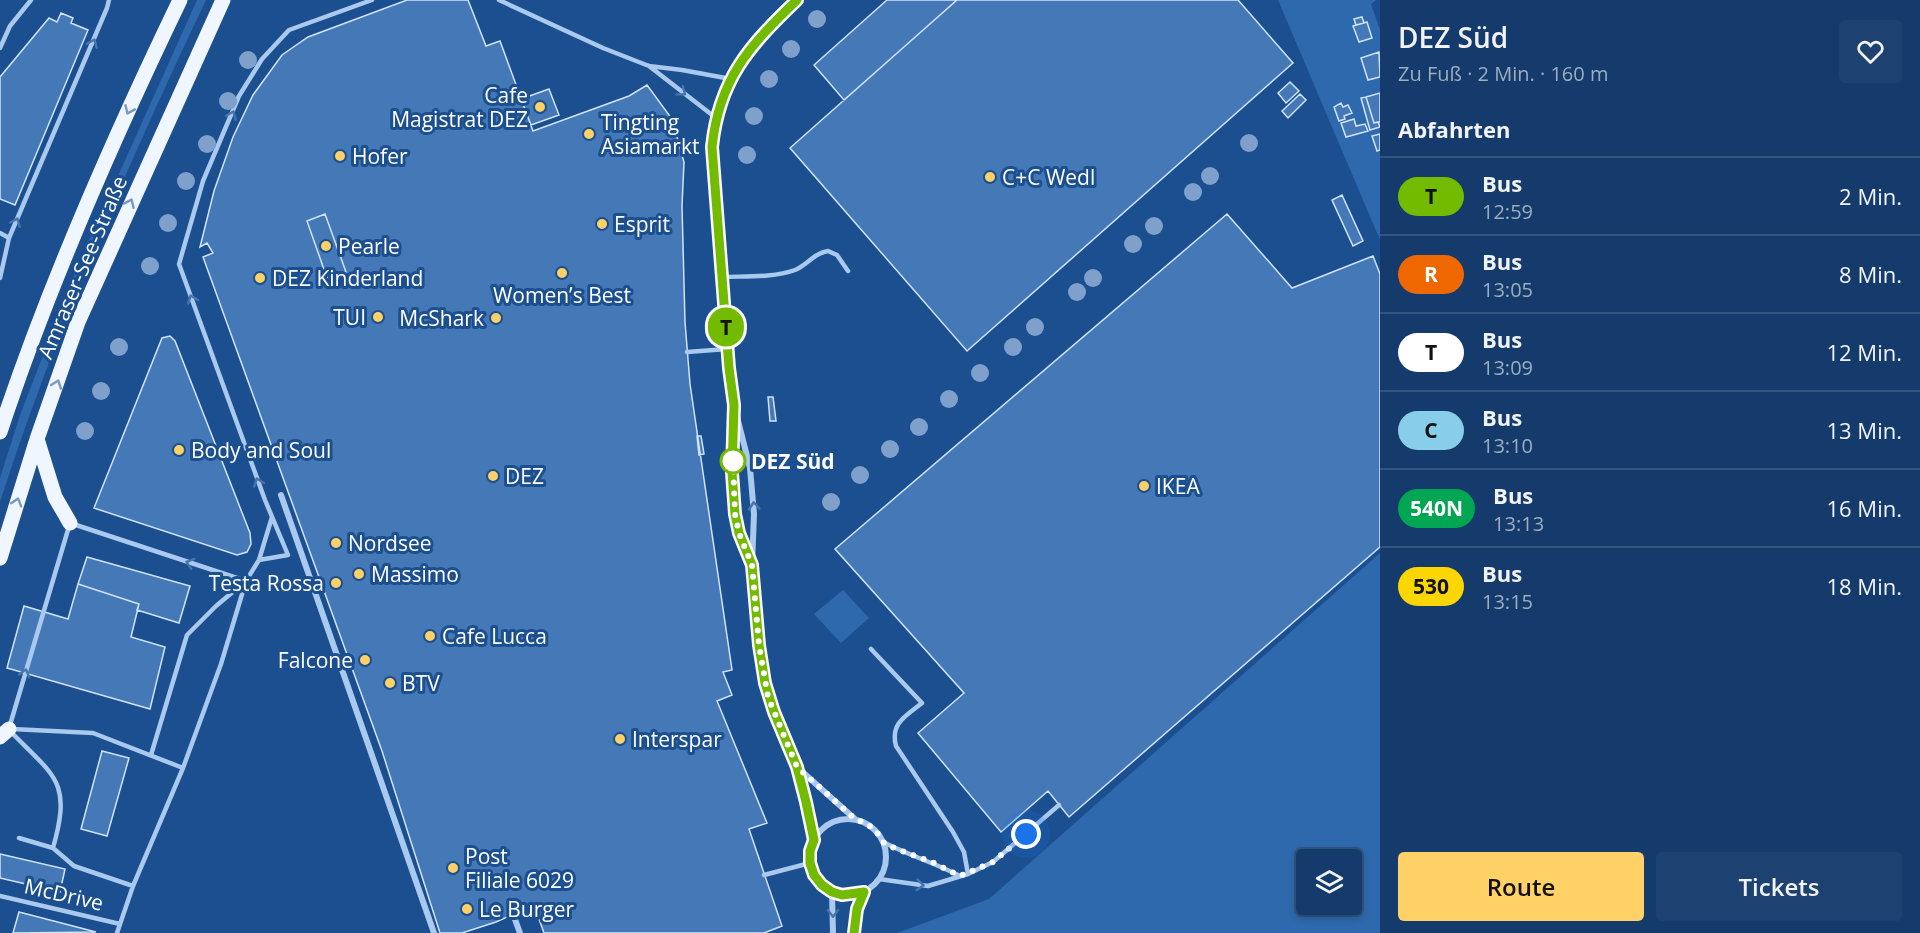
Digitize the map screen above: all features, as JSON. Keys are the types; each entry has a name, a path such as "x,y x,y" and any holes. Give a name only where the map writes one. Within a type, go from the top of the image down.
{"main road":[{"name":"Amraser-See-Straße","path":"0,432 18,376 77,229 180,0"},
{"name":"Amraser-See-Straße","path":"0,558 37,439 78,322 223,0"},
{"path":"215,16 234,0"},
{"path":"37,439 55,497 70,523"}],"street":[{"path":"797,0 739,63 730,79 716,118 712,147 727,350 734,405 750,468 754,514 752,565 759,645 765,683 774,712 797,767 814,840"},
{"path":"734,405 732,472 735,514 739,533 752,565"},
{"path":"280,495 434,933"},
{"path":"797,767 855,819 876,831 883,842 886,855 885,868 879,879 864,892 857,909 854,933"},
{"path":"855,819 843,819 821,830 810,851 810,863 818,880 832,892 842,895 864,892"},
{"path":"832,892 833,933"},
{"path":"513,914 520,933"}],"lane":[{"path":"0,48 10,26 31,0"},
{"path":"0,278 9,238 108,8 109,0"},
{"path":"259,560 288,555 179,264 203,181 239,96 262,59 289,30 372,0"},
{"path":"499,0 649,66 716,118"},
{"path":"649,66 730,79"},
{"path":"0,233 9,238"},
{"path":"722,277 754,276 793,270 813,257 828,251 837,255 849,271"},
{"path":"687,352 727,350"},
{"path":"117,933 133,886 183,768 221,664 246,581 259,560 272,517"},
{"path":"4,733 70,523 246,581"},
{"path":"151,756 187,635 246,581"},
{"path":"871,649 922,703 894,728 893,735 896,746 964,852 968,874"},
{"path":"4,733 93,733 183,768"},
{"path":"4,733 46,768 59,787 62,806 53,848"},
{"path":"879,879 928,886 968,874 993,862 1059,805"},
{"path":"20,838 53,848 74,866 133,886"},
{"path":"883,842 960,876"},
{"path":"764,875 810,863"},
{"name":"McDrive","path":"0,896 120,924"}],"shaded area":[{"path":"197,0 206,0 121,185 69,310 0,502 0,478 20,415 78,265"},
{"path":"1278,0 1376,0 1371,4 1380,30 1380,240"},
{"path":"1380,553 1380,933 897,933 989,899"},
{"path":"843,590 869,618 841,643 814,614"}],"building":[{"name":"DEZ","path":"407,0 468,0 486,46 500,41 533,131 629,96 647,85 672,119 684,162 682,206 685,322 690,384 732,670 723,672 732,695 717,701 767,823 749,829 782,926 764,933 544,933 534,905 496,922 462,933 440,933 382,751 203,257 213,253 207,243 200,247 214,191 233,137 253,95 282,55 308,37"},
{"path":"887,0 957,0 844,100 814,65"},
{"name":"C+C Wedl","path":"957,0 1238,0 1293,63 967,351 790,148"},
{"path":"61,13 73,18 71,23 88,30 15,205 0,199 0,77 49,18 57,22"},
{"path":"1362,17 1364,23 1356,25 1354,19"},
{"path":"1367,22 1372,38 1359,42 1353,26"},
{"path":"1379,52 1380,77 1368,80 1361,58"},
{"path":"1290,82 1299,91 1286,103 1278,93"},
{"name":"Cafe Magistrat DEZ","path":"549,89 559,115 531,125 521,99"},
{"path":"1380,93 1380,122 1374,123 1366,97"},
{"path":"1300,94 1306,100 1288,118 1282,111"},
{"path":"1366,97 1374,123 1378,122 1380,127 1370,130 1361,98"},
{"path":"1341,103 1343,107 1348,105 1352,113 1339,121 1334,107"},
{"path":"1354,119 1356,126 1365,124 1368,131 1346,137 1341,123"},
{"path":"1380,134 1380,150 1377,151 1372,136"},
{"path":"1342,195 1363,241 1353,246 1332,200"},
{"name":"Pearle","path":"325,214 346,272 327,278 307,221"},
{"name":"IKEA","path":"1227,214 1292,288 1373,256 1380,274 1380,547 1069,817 1048,791 1001,832 918,733 964,693 835,549"},
{"path":"170,336 175,341 250,533 251,544 247,552 237,555 94,508 162,338"},
{"path":"768,397 773,397 776,421 770,421"},
{"path":"697,436 701,436 704,454 699,455"},
{"path":"87,557 190,586 179,623 137,610 139,604 78,584"},
{"path":"78,584 139,604 131,637 165,647 150,709 7,668 24,606 68,619"},
{"path":"102,751 129,758 107,836 81,829"},
{"path":"0,854 65,869 60,892 0,878"},
{"path":"19,912 96,932 13,933"}],"bus line":[{"name":"T","path":"797,0 771,25 739,63 722,99 713,131 712,147 729,368 734,405 732,472 735,514 739,533 752,565 759,645 765,683 768,697 797,767 806,802 814,840 810,851 810,863 814,875 832,892 853,895 864,892 857,909 854,933"}],"place":[{"name":"Cafe Magistrat DEZ","path":"540,107"},
{"name":"Tingting Asiamarkt","path":"589,134"},
{"name":"Hofer","path":"340,156"},
{"name":"C+C Wedl","path":"990,177"},
{"name":"Esprit","path":"602,224"},
{"name":"Pearle","path":"326,246"},
{"name":"Women’s Best","path":"562,273"},
{"name":"DEZ Kinderland","path":"260,278"},
{"name":"TUI","path":"378,317"},
{"name":"McShark","path":"496,318"},
{"name":"Body and Soul","path":"179,450"},
{"name":"DEZ Süd","path":"733,461"},
{"name":"DEZ","path":"493,476"},
{"name":"IKEA","path":"1144,486"},
{"name":"Nordsee","path":"336,543"},
{"name":"Massimo","path":"359,574"},
{"name":"Testa Rossa","path":"336,583"},
{"name":"Cafe Lucca","path":"430,636"},
{"name":"Falcone","path":"365,660"},
{"name":"BTV","path":"390,683"},
{"name":"Interspar","path":"620,739"},
{"name":"Post Filiale 6029","path":"453,868"},
{"name":"Le Burger","path":"467,909"}],"route":[{"path":"733,461 735,514 739,533 752,565 759,645 765,683 768,697 797,767 834,802 855,819 876,831 883,842 960,876 993,862 1026,834"}]}
